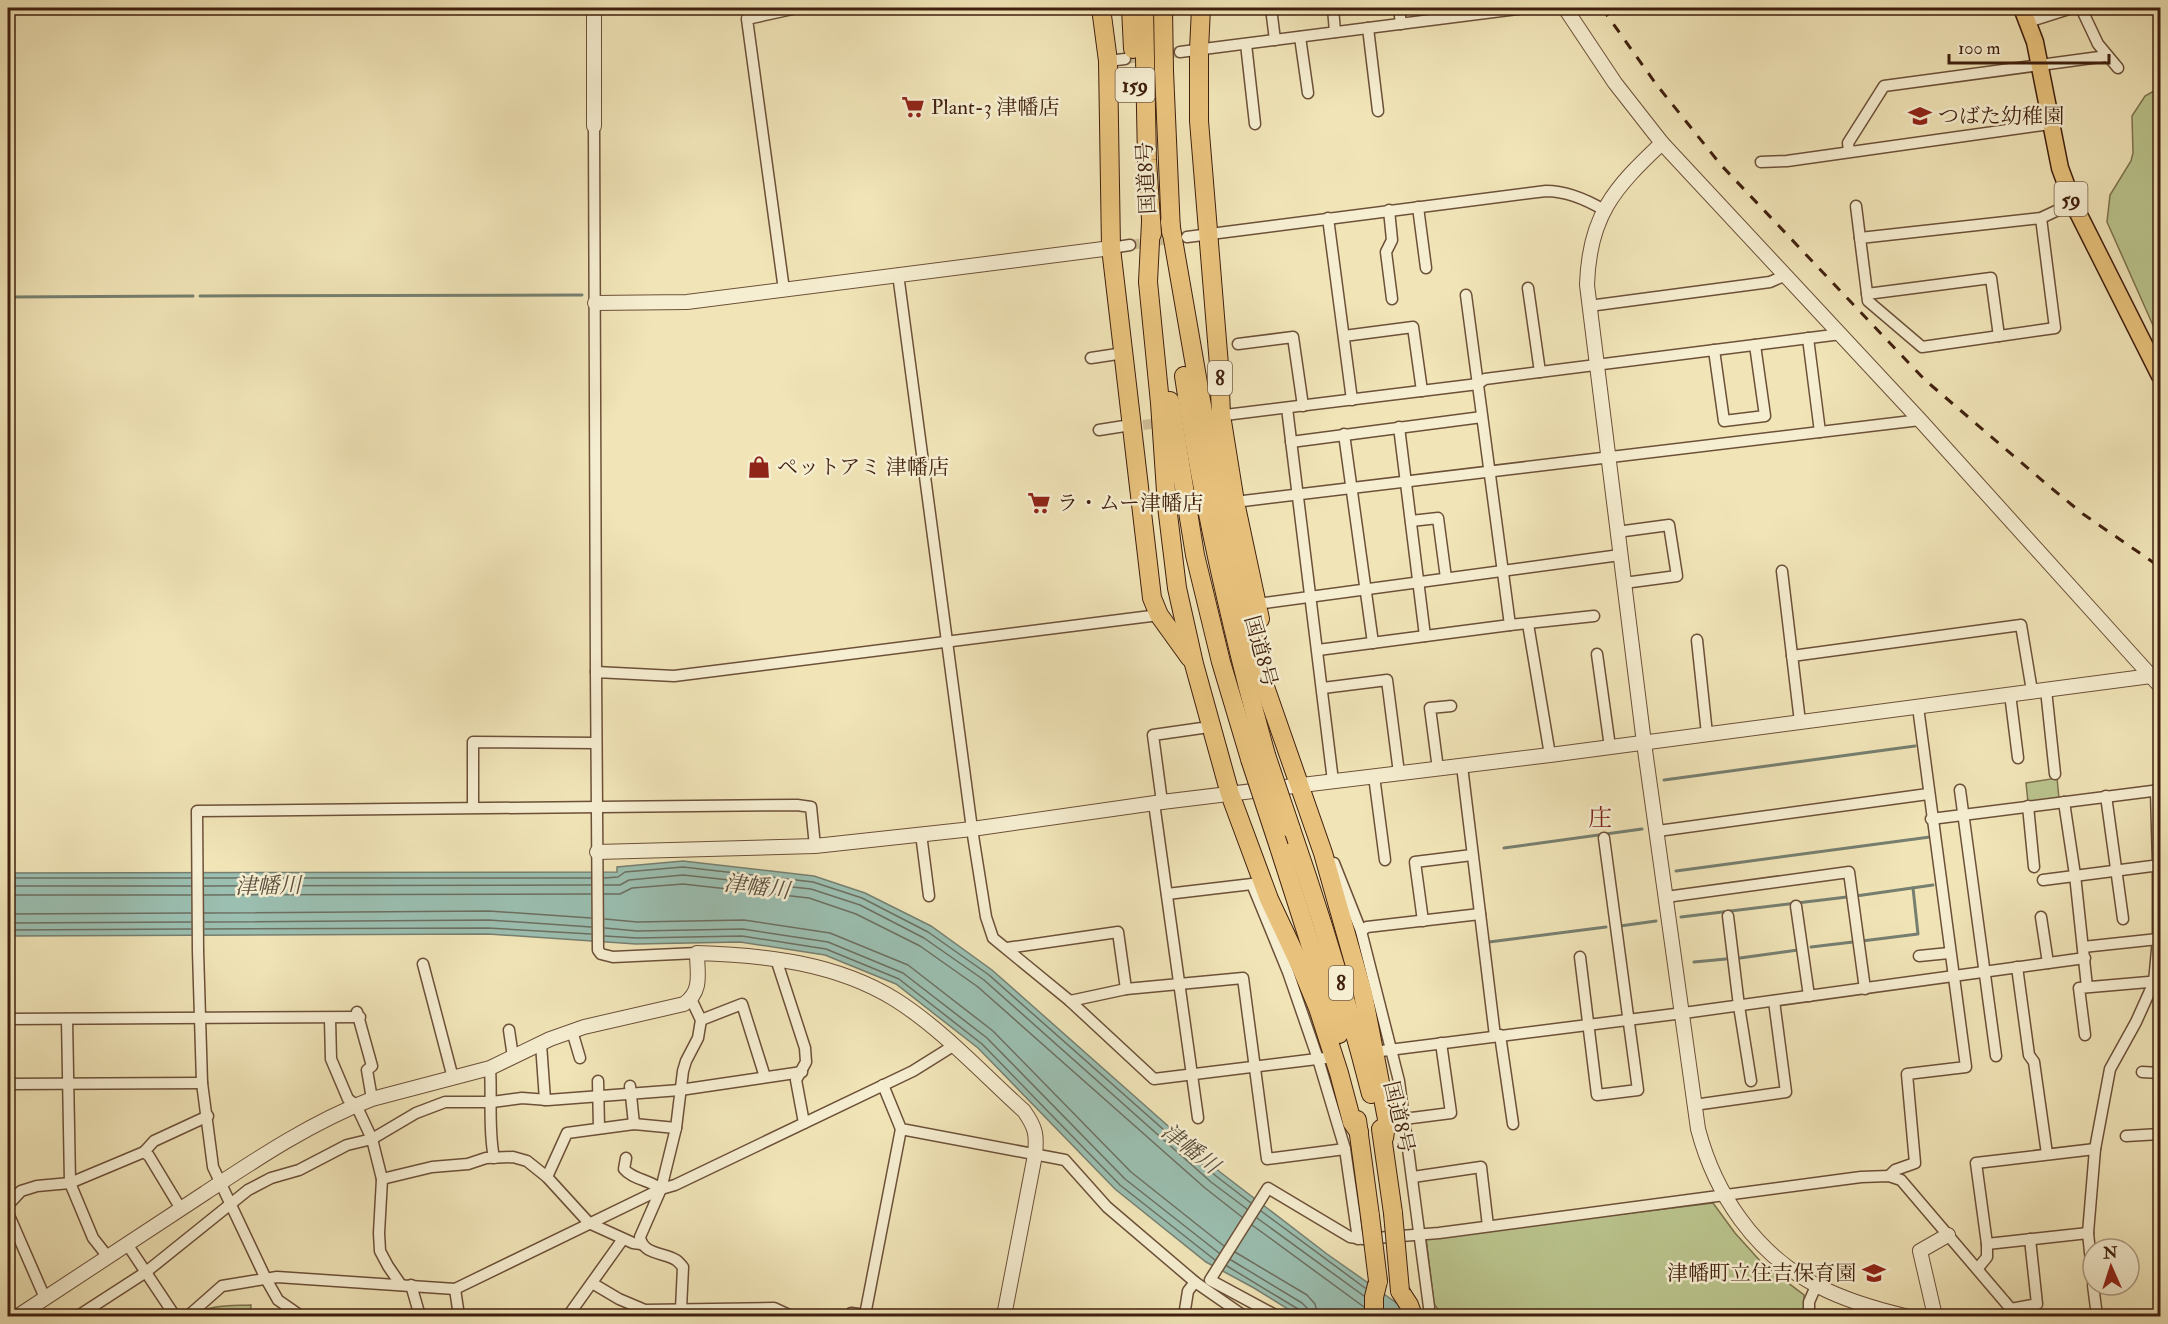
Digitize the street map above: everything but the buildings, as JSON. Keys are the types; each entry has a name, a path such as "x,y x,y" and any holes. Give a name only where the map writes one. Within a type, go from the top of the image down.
{"highway":[{"name":"8","path":"1101,8 1117,60 1112,248 1135,426 1137,529 1152,598 1159,615 1194,664"},
{"name":"159","path":"1131,8 1138,143 1147,159"},
{"name":"国道8号","path":"1144,8 1150,222 1165,363 1195,555 1221,662 1258,757 1291,829 1356,1034 1383,1138 1393,1213 1402,1317"},
{"name":"国道8号","path":"1163,8 1170,222 1180,346 1196,455 1258,757 1279,847 1340,1036 1359,1132 1383,1317"},
{"name":"159","path":"1168,158 1172,137 1173,8"},
{"name":"8","path":"1201,8 1190,51 1199,121 1219,364 1219,416 1235,502 1286,729 1285,742"},
{"name":"8","path":"1150,222 1148,282 1167,506 1178,588 1194,664 1257,883 1301,967 1318,1008 1352,1122 1359,1132"},
{"name":"8","path":"1170,222 1225,525 1264,684 1323,852 1363,994 1387,1119 1383,1138"},
{"name":"国道8号","path":"1374,1317 1374,1297 1378,1281"},
{"name":"国道8号","path":"1400,1291 1413,1317"}],"main road":[{"name":"59","path":"2025,15 2040,64 2060,168 2073,203 2160,376"}],"street":[{"path":"594,8 597,945 601,954 613,957 697,953 776,959 814,966 864,984 895,999 953,1046 1024,1112 1034,1126 1035,1155 1004,1317"},
{"path":"784,290 747,20 796,8"},
{"path":"1270,8 1275,40"},
{"path":"1333,8 1335,32"},
{"path":"1399,8 1401,24"},
{"path":"1190,51 1525,8"},
{"path":"1565,8 1615,83 1662,143 1920,420 2156,681"},
{"path":"2025,15 2072,8"},
{"path":"2081,8 2093,35 2118,69"},
{"path":"1368,28 1378,111"},
{"path":"1300,37 1308,93"},
{"path":"1246,44 1255,124"},
{"path":"1849,151 1848,143 1884,86 2107,56"},
{"path":"1761,162 2050,124"},
{"path":"1662,143 1623,182 1597,223 1589,254 1587,285 1644,743 1658,831 1694,1105 1702,1145 1724,1195 1738,1218 1766,1249 1790,1269 1816,1286 1840,1297 1905,1317"},
{"path":"1187,237 1555,191 1590,202 1604,210"},
{"path":"1860,238 2041,218 2073,203"},
{"path":"1856,206 1868,301 1922,347 2055,328 2041,218"},
{"path":"1418,207 1426,268"},
{"path":"1389,210 1392,240 1386,252 1392,299"},
{"path":"1328,218 1352,399"},
{"path":"595,303 687,302 1130,245"},
{"path":"897,274 972,829 986,917 993,938 1070,1001 1154,1079 1321,1058"},
{"path":"1589,306 1770,282 1786,275"},
{"path":"1867,294 1991,278 1999,336"},
{"path":"1528,288 1540,372"},
{"path":"1466,295 1510,625"},
{"path":"1344,336 1413,327 1422,391"},
{"path":"1219,416 1478,384 1485,379 1841,334"},
{"path":"1238,344 1293,337 1303,406"},
{"path":"1808,338 1820,432"},
{"path":"1714,350 1725,421 1765,416 1755,345"},
{"path":"1091,358 1124,353"},
{"path":"1287,408 1334,781"},
{"path":"1291,442 1482,417"},
{"path":"1235,502 1920,420"},
{"path":"1099,430 1135,426"},
{"path":"1399,427 1425,636"},
{"path":"1344,434 1373,643"},
{"path":"1411,521 1438,518 1446,578"},
{"path":"1617,532 1669,525 1677,576 1624,583"},
{"path":"1257,604 1620,555"},
{"path":"1782,571 1800,722"},
{"path":"597,672 674,676 1159,615"},
{"path":"1317,650 1594,616"},
{"path":"1528,624 1550,755"},
{"path":"1792,656 2021,625 2039,691 2055,774"},
{"path":"1697,640 1707,734"},
{"path":"1597,654 1610,747"},
{"path":"1323,688 1387,681 1399,773"},
{"path":"597,852 815,846 972,829 2010,694 2156,681"},
{"path":"2010,694 2018,758"},
{"path":"1438,769 1430,708 1451,706"},
{"path":"1889,1176 1895,1170 1915,1163 1907,1074 1966,1067 1931,819 1918,707"},
{"path":"1198,1118 1167,894 1153,735 1211,725"},
{"path":"473,807 473,742 596,742"},
{"path":"1461,766 1480,914 1513,1124"},
{"path":"1374,776 1385,860"},
{"path":"1960,790 1996,1056"},
{"path":"1931,819 2158,790 2157,982 2110,1069 2095,1149 2088,1237"},
{"path":"1658,831 1928,794"},
{"path":"2106,796 2124,919"},
{"path":"2064,802 2075,875 2087,987"},
{"path":"301,1317 278,1300 213,1167 202,1083 197,811 797,805 811,807 815,846"},
{"path":"2028,807 2034,867"},
{"path":"921,834 930,896"},
{"path":"1580,957 1597,1095 1638,1090 1605,838"},
{"path":"1323,852 1329,852 1361,931 1386,1050 1399,1080 1429,1307"},
{"path":"1424,921 1415,862 1472,855"},
{"path":"2043,880 2159,865"},
{"path":"1666,897 1849,872 1865,988"},
{"path":"1167,894 1257,883 1321,1058 1345,1149 1358,1239"},
{"path":"1796,906 1809,996"},
{"path":"1361,931 1367,927 1480,914"},
{"path":"1728,916 1751,1081"},
{"path":"2042,917 2048,963"},
{"path":"1007,948 1118,932 1126,989"},
{"path":"1386,1050 1739,1006 2048,963 2084,952 2158,939"},
{"path":"18,1317 250,1163 314,1126 356,1106 372,1099 490,1068 584,1026 684,1004 691,999 698,988 697,953"},
{"path":"1919,956 1949,953"},
{"path":"776,959 805,1048 806,1062 796,1080 804,1123"},
{"path":"423,964 453,1078"},
{"path":"2017,967 2028,1055 2034,1062 2047,1154"},
{"path":"1070,1001 1126,989 1243,978 1268,1159 1345,1149"},
{"path":"2085,1035 2079,1023 2079,988 2157,982"},
{"path":"641,1244 640,1238 661,1188 676,1128 686,1061 698,1038 701,1020 691,999"},
{"path":"1694,1105 1786,1092 1774,1001"},
{"path":"701,1020 742,1004 765,1077"},
{"path":"8,1019 330,1018 358,1014 372,1066 367,1070 372,1099"},
{"path":"330,1018 331,1059 348,1098 356,1106 372,1139 382,1179 380,1251 406,1285 420,1317"},
{"path":"68,1019 70,1183 93,1238 108,1257"},
{"path":"509,1030 513,1057"},
{"path":"572,1031 580,1058"},
{"path":"1404,1119 1451,1113 1441,1043"},
{"path":"541,1044 545,1100"},
{"path":"188,1317 222,1286 277,1277 455,1288 661,1188 675,1185 913,1071 953,1046"},
{"path":"490,1068 492,1102 490,1137 494,1158"},
{"path":"78,1317 146,1272 248,1190 271,1179 299,1170 347,1145 372,1139 416,1113 445,1102 492,1102 522,1098 545,1100 597,1096 630,1090 680,1090 802,1072"},
{"path":"2142,1072 2160,1072"},
{"path":"598,1081 599,1128"},
{"path":"8,1084 202,1083"},
{"path":"849,1317 850,1313 869,1316 901,1129 883,1085"},
{"path":"630,1090 634,1124"},
{"path":"8,1205 21,1191 37,1186 70,1183 144,1152 154,1141 208,1116"},
{"path":"547,1177 567,1132 634,1124 676,1128"},
{"path":"901,1129 1065,1160 1107,1207 1195,1282 1244,1317"},
{"path":"2126,1136 2160,1134"},
{"path":"1978,1268 1987,1257 1987,1244 1976,1164 2095,1149"},
{"path":"144,1152 149,1156 181,1209"},
{"path":"382,1179 432,1167 468,1164 486,1158 513,1157 527,1161 547,1177 589,1223 623,1239 641,1244 648,1250 675,1260 683,1267 674,1312"},
{"path":"626,1158 624,1169 628,1173 661,1188"},
{"path":"1413,1177 1481,1167 1488,1226"},
{"path":"1277,1317 1210,1280 1268,1188 1350,1237 1358,1239 1488,1226 1861,1177 1889,1176 1901,1180 2014,1313 2037,1304 2030,1239"},
{"path":"8,1213 45,1298"},
{"path":"1987,1244 2088,1233"},
{"path":"1935,1317 1920,1251 1948,1235"},
{"path":"568,1317 623,1239"},
{"path":"128,1244 176,1317"},
{"path":"1184,1317 1188,1291 1195,1282"},
{"path":"592,1283 619,1299 645,1310 724,1312 774,1308 791,1317"},
{"path":"1809,1317 1809,1302 1816,1286"},
{"path":"455,1288 459,1317"},
{"path":"2095,1297 2097,1317"}],"green space":[{"path":"2152,92 2160,93 2160,341 2107,222 2110,195 2131,161 2133,153 2132,116 2145,96"},
{"path":"2057,778 2059,798 2028,802 2026,783"},
{"path":"1713,1203 1735,1233 1762,1263 1804,1295 1805,1316 1443,1316 1434,1304 1426,1238"},
{"path":"251,1305 250,1316 193,1316 205,1309"}],"water":[{"name":"津幡川","path":"683,861 814,876 865,893 931,926 992,970 1220,1172 1327,1254 1415,1316 1299,1316 1206,1262 1115,1189 978,1048 896,984 825,955 740,942 636,944 488,934 8,936 8,873 617,872 617,867"}],"waterway":[{"path":"200,296 582,295"},
{"path":"8,297 193,296"},
{"path":"1664,780 1915,746"},
{"path":"1504,848 1642,829"},
{"path":"1676,871 1930,837"},
{"path":"1856,896 1933,885"},
{"path":"1862,941 1918,934 1913,888"},
{"path":"1681,917 1847,897"},
{"path":"1620,926 1656,921"},
{"path":"1489,942 1606,927"},
{"path":"1811,947 1853,942"},
{"path":"1740,958 1798,950"},
{"path":"1694,962 1726,959"}],"tunnel":[{"path":"1125,59 1180,52"},
{"path":"1130,245 1177,238"},
{"path":"1143,425 1166,422"}],"railway":[{"path":"1602,8 1656,84 1721,165 1925,380 2083,514 2160,567"}],"place":[{"name":"Plant-3 津幡店","path":"913,107"},
{"name":"つばた幼稚園","path":"1920,116"},
{"name":"ペットアミ 津幡店","path":"759,467"},
{"name":"ラ・ムー津幡店","path":"1039,503"},
{"name":"津幡町立住吉保育園","path":"1874,1273"}],"district":[{"name":"庄","path":"1600,818"}]}
